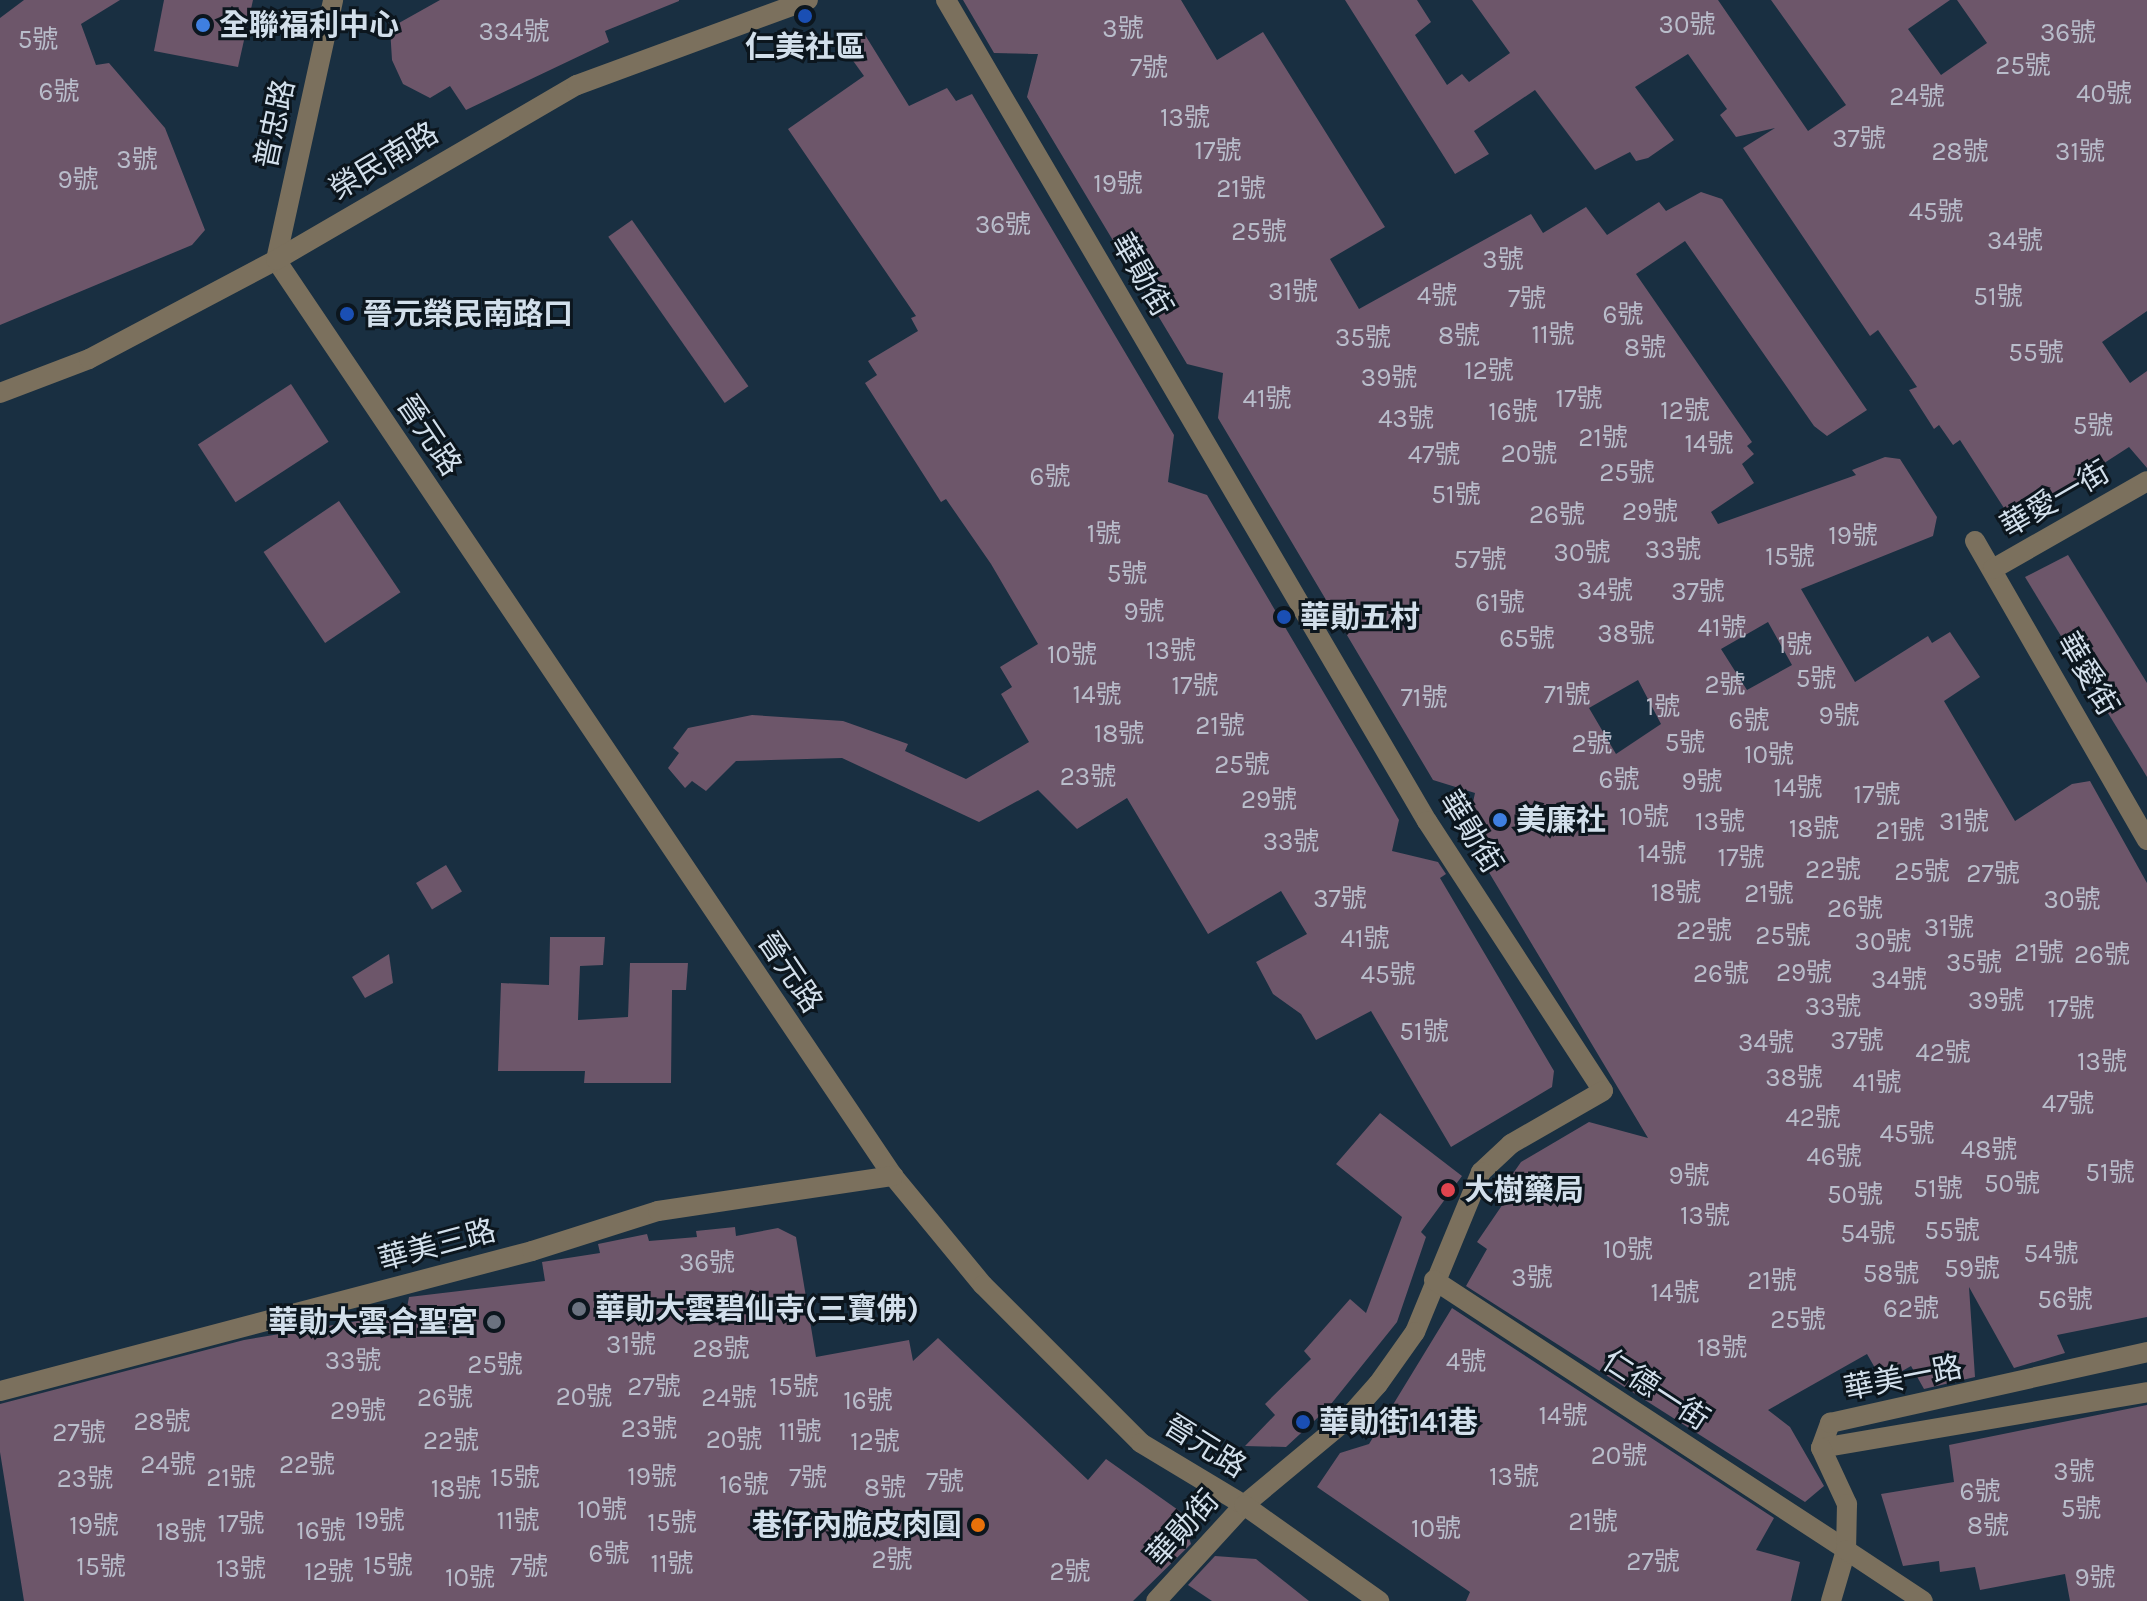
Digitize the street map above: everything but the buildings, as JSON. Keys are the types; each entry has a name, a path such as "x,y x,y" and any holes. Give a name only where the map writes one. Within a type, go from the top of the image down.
{"street":[{"name":"普忠路","path":"276,260 333,0"},
{"name":"榮民南路","path":"0,393 89,359 276,260 577,85 808,0"},
{"name":"華勛街","path":"946,0 1427,821 1603,1091 1511,1144 1481,1172 1415,1332 1378,1384 1346,1420 1244,1505 1156,1601"},
{"name":"晉元路","path":"276,260 893,1176 983,1285 1130,1432 1244,1505 1379,1601"},
{"name":"華愛一街","path":"1993,569 2147,481"},
{"name":"華愛街","path":"1975,541 2147,840"},
{"name":"華美三路","path":"0,1391 517,1255 658,1211 893,1176"},
{"name":"仁德一街","path":"1434,1280 1923,1601"},
{"name":"華美一路","path":"2147,1352 1830,1423 1821,1448 2147,1392"},
{"path":"1821,1448 1847,1504 1846,1550 1831,1601"}],"place":[{"name":"仁美社區","path":"805,16"},
{"name":"全聯福利中心","path":"203,25"},
{"name":"晉元榮民南路口","path":"347,314"},
{"name":"華勛五村","path":"1284,617"},
{"name":"美廉社","path":"1500,820"},
{"name":"大樹藥局","path":"1448,1190"},
{"name":"華勛大雲碧仙寺(三寶佛)","path":"579,1309"},
{"name":"華勛大雲合聖宮","path":"494,1322"},
{"name":"華勛街141巷","path":"1303,1422"},
{"name":"巷仔內脆皮肉圓","path":"978,1525"}]}
